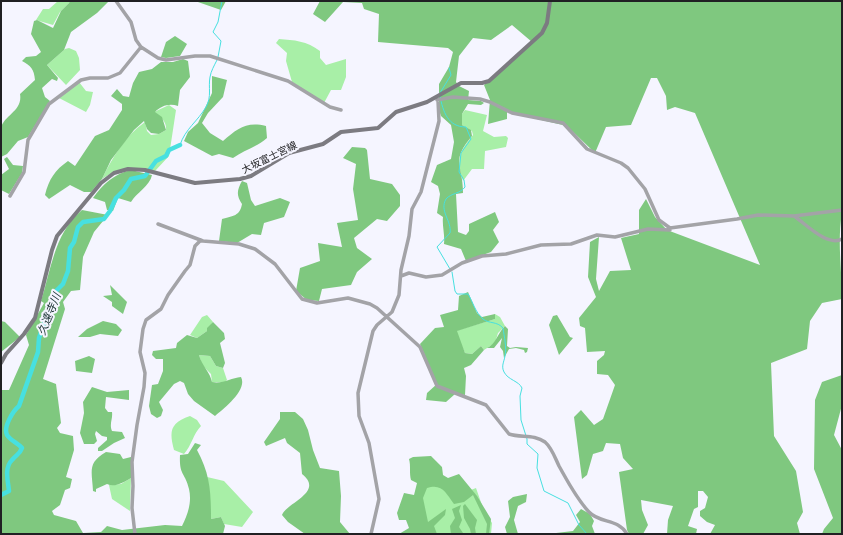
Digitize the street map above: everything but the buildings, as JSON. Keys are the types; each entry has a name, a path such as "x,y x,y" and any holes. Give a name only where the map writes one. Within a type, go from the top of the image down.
{"main road":[{"name":"大坂富士宮線","path":"1,363 6,354 24,334 35,318 52,250 61,231 108,177 128,169 147,170 195,184 240,179 255,174 289,153 324,144 341,132 378,128 396,112 439,98 460,83 485,83 502,70 544,30 547,23 550,1"}],"street":[{"path":"116,1 131,22 136,40 141,47 163,60 201,55 218,59 288,81 330,107 341,110"},
{"path":"10,196 24,172 28,140 49,104 81,80 90,78 108,78 120,73 141,47"},
{"path":"371,534 379,499 369,443 359,416 358,393 374,331 377,325 392,312 400,295 401,276 409,236 412,209 421,192 439,121 439,98 453,97 480,99 490,102 512,113 563,124 587,149 621,163 628,168 645,189 659,220 670,228"},
{"path":"401,276 409,273 431,277 442,275 462,263 482,256 506,254 541,244 571,244 597,236 615,237 648,229 670,230 670,228 758,215 794,216 842,210"},
{"path":"794,216 827,240 834,241 842,239"},
{"path":"158,224 210,243 239,244 254,249 275,264 302,300 317,303 343,298 353,299 373,305 420,347 437,386 486,405 509,434 527,436 541,440 548,445 574,494 592,515 600,520 618,524 627,534"},
{"path":"135,534 132,508 132,462 144,387 145,373 140,352 143,329 146,320 161,308 168,295 190,265 195,246 201,240"}],"green space":[{"path":"58,1 70,1 60,12 53,25 36,20 43,9 49,9"},
{"path":"70,1 109,1 97,13 71,32 64,50 47,65 58,78 57,81 52,79 42,88 45,97 50,101 28,137 18,141 7,154 1,157 1,128 19,105 20,94 35,80 32,68 22,61 26,57 36,56 41,52 31,34 34,21 37,20 53,28 61,11"},
{"path":"195,1 226,1 221,10"},
{"path":"320,1 842,1 842,213 840,245 842,299 822,303 810,321 807,349 771,363 774,436 796,471 803,512 797,523 800,534 710,534 715,525 707,522 700,516 700,511 705,508 708,497 703,491 698,491 698,507 694,509 688,526 697,529 696,534 667,534 668,520 673,506 641,500 642,510 648,525 643,534 629,534 627,530 619,472 633,469 623,458 620,444 606,443 603,451 593,454 587,475 582,479 574,417 581,410 594,425 603,419 615,385 608,375 597,374 597,361 604,355 605,351 587,352 585,328 580,326 579,318 596,297 588,277 590,242 599,237 596,279 599,291 610,271 631,270 621,238 639,234 639,210 646,199 655,217 667,230 760,265 695,113 675,107 667,110 666,96 657,78 651,78 631,125 606,127 595,153 567,126 507,112 507,119 488,124 490,100 484,85 532,42 512,25 491,40 473,38 459,56 456,82 459,86 469,91 468,100 481,101 484,103 481,105 468,104 462,114 462,125 471,130 472,136 465,145 459,158 463,193 456,194 458,232 466,235 469,231 469,224 495,212 499,222 493,230 499,242 491,252 466,261 461,249 444,244 443,217 437,213 440,194 438,186 431,182 437,165 451,159 454,142 451,125 441,116 439,110 439,84 449,67 453,52 448,48 378,42 379,14 364,9 362,3 343,2 325,22 313,14"},
{"path":"175,36 187,44 180,56 166,58 161,57 166,42"},
{"path":"279,39 310,45 320,51 320,58 326,65 346,59 346,77 341,90 331,90 324,103 292,82 286,61 287,53 276,43"},
{"path":"69,48 76,51 79,58 80,70 66,85 47,65 65,49"},
{"path":"183,59 188,61 190,77 180,90 178,106 165,106 155,112 162,117 166,130 159,134 151,133 147,129 144,121 134,130 111,160 102,179 91,192 84,192 70,185 49,199 45,195 48,184 56,171 68,161 75,166 95,136 109,130 122,110 122,104 111,96 117,89 123,96 129,97 133,83 139,72 152,69 161,62 173,62"},
{"path":"212,76 227,80 223,97 208,113 202,123 210,133 223,141 237,130 247,125 266,126 267,138 233,158 219,154 212,156 184,141 188,132 198,123 212,93"},
{"path":"79,82 86,91 93,92 90,105 86,112 59,98"},
{"path":"169,105 176,110 169,156 155,171 140,168 127,168 121,169 102,179 110,163 125,141 145,122 147,131 151,135 159,134 166,130 166,125 163,120 154,112"},
{"path":"465,110 487,115 483,131 494,137 506,136 508,138 506,147 485,151 484,169 472,169 463,181 459,162 460,156 473,135 472,131 462,125 462,114"},
{"path":"352,147 365,148 367,150 370,179 392,184 400,195 400,206 387,221 377,219 354,238 357,248 372,259 357,272 351,285 322,289 319,301 307,300 296,291 300,268 320,261 318,243 342,247 337,223 358,220 353,189 356,164 343,158"},
{"path":"7,157 13,165 23,166 22,173 9,194 1,190 1,175 9,169 4,159"},
{"path":"131,170 152,175 149,183 131,202 118,198 113,211 107,210 105,202 93,198 109,180 119,174"},
{"path":"242,181 247,183 251,200 255,206 280,198 290,202 284,217 264,223 261,235 252,234 237,243 219,241 222,219 235,215 240,211 242,204 238,192"},
{"path":"82,210 108,215 94,232 83,257 80,290 71,291 63,302 65,309 43,379 56,384 61,423 57,428 60,433 73,436 74,450 66,477 72,479 70,488 65,490 60,505 52,511 54,515 76,521 83,533 101,532 107,526 122,530 165,525 182,526 188,512 190,499 189,489 180,467 180,455 188,454 195,443 201,445 197,450 205,467 209,483 211,519 221,517 225,526 223,534 1,534 1,390 9,390 29,345 26,335 44,303 41,301 51,264 60,240 73,219"},
{"path":"110,285 127,302 123,314 112,306 112,302 103,296 112,295"},
{"path":"468,292 477,313 482,317 495,314 495,319 457,331 465,353 472,354 481,346 484,350 471,365 464,368 466,376 465,395 455,394 446,402 426,400 427,393 437,384 420,344 435,328 444,327 440,315 458,310 459,296"},
{"path":"495,314 500,317 505,326 498,333 495,343 484,350 481,346 472,354 465,353 455,331 495,319"},
{"path":"207,315 213,322 207,331 197,338 190,335 202,317"},
{"path":"557,315 570,337 573,338 559,355 549,325 553,316"},
{"path":"1,321 5,322 20,337 1,352"},
{"path":"103,321 116,324 122,330 118,336 100,334 90,337 78,337 87,329"},
{"path":"213,322 224,333 225,339 220,343 225,363 223,368 216,366 210,356 199,355 200,359 210,375 212,382 220,382 241,377 241,388 234,399 215,416 194,401 188,394 184,383 180,381 174,384 159,402 163,410 161,416 157,418 151,414 149,406 152,385 158,384 163,371 163,359 156,359 152,355 153,351 176,348 177,343 187,335 197,338 207,331 207,328"},
{"path":"505,326 508,329 507,346 510,348 516,347 528,348 527,352 525,353 524,350 516,348 509,349 504,358 503,351 500,347 502,338 494,348 487,348 495,341"},
{"path":"199,355 210,356 216,366 223,368 227,380 225,382 212,382 211,374 202,365"},
{"path":"89,356 95,359 92,373 76,371 75,361"},
{"path":"842,375 842,405 834,435 842,450 842,534 822,534 833,518 814,469 815,400 822,382"},
{"path":"92,387 107,392 129,390 129,400 106,397 105,408 108,412 112,412 112,431 122,432 125,438 102,451 98,451 98,448 107,440 107,437 102,436 96,431 95,434 97,441 94,444 84,444 80,433 84,413 83,402"},
{"path":"280,412 295,412 303,419 320,468 339,471 341,496 340,522 350,534 305,534 288,522 282,515 307,492 309,486 308,480 302,474 300,453 287,443 285,438 266,446 264,442 280,419"},
{"path":"190,416 197,420 201,426 184,454 174,450 172,433 173,428 178,422"},
{"path":"106,452 120,454 123,459 131,457 131,478 116,485 107,484 96,489 96,492 93,491 93,464"},
{"path":"431,456 442,467 443,475 448,478 459,474 477,496 491,519 489,534 486,534 487,524 473,495 464,502 454,504 443,490 432,487 427,488 423,498 428,522 446,509 445,515 434,526 437,534 399,534 409,528 406,520 399,520 397,513 404,493 414,495 417,483 411,480 409,459 413,457"},
{"path":"207,477 224,481 253,512 242,527 224,524 221,517 211,519"},
{"path":"131,478 130,511 112,499 109,485 121,484"},
{"path":"440,480 463,493 476,488 483,508 492,523 491,534 413,534 418,488"},
{"path":"527,494 526,502 518,506 514,520 518,534 507,534 505,527 510,517 508,501 513,497"},
{"path":"465,504 477,520 475,528 476,534 471,534 464,518 463,506"},
{"path":"461,505 459,511 462,520 459,527 463,533 451,534 450,526 455,518 452,509"},
{"path":"581,509 590,514 594,521 592,526 595,534 556,533 573,531 580,522 576,515"}],"waterway":[{"path":"218,57 221,41 213,32 218,22 222,1"},
{"path":"180,145 185,134 203,112 208,103 210,75 217,60"},
{"path":"440,93 451,75 449,68"},
{"path":"440,96 447,118 455,124 466,127 471,139 461,153 459,172 464,180 465,187 461,191 446,199 444,203 450,233 437,247 450,269"},
{"name":"久遠寺川","path":"1,495 9,491 7,475 8,467 13,458 22,448 7,435 7,424 19,406 38,352 39,338 55,292 63,284 68,271 70,248 74,242 78,227 83,222 104,219 110,211 116,198 124,190 131,179 145,176 156,161 166,156 169,150 180,145"},
{"path":"452,272 455,291 457,294 468,294 476,310 483,319 488,322 498,324 503,328 506,349 503,370 506,375 522,388 520,396 521,420 527,439 527,444 538,454 537,468 544,491 568,503 579,525 587,534"}]}
